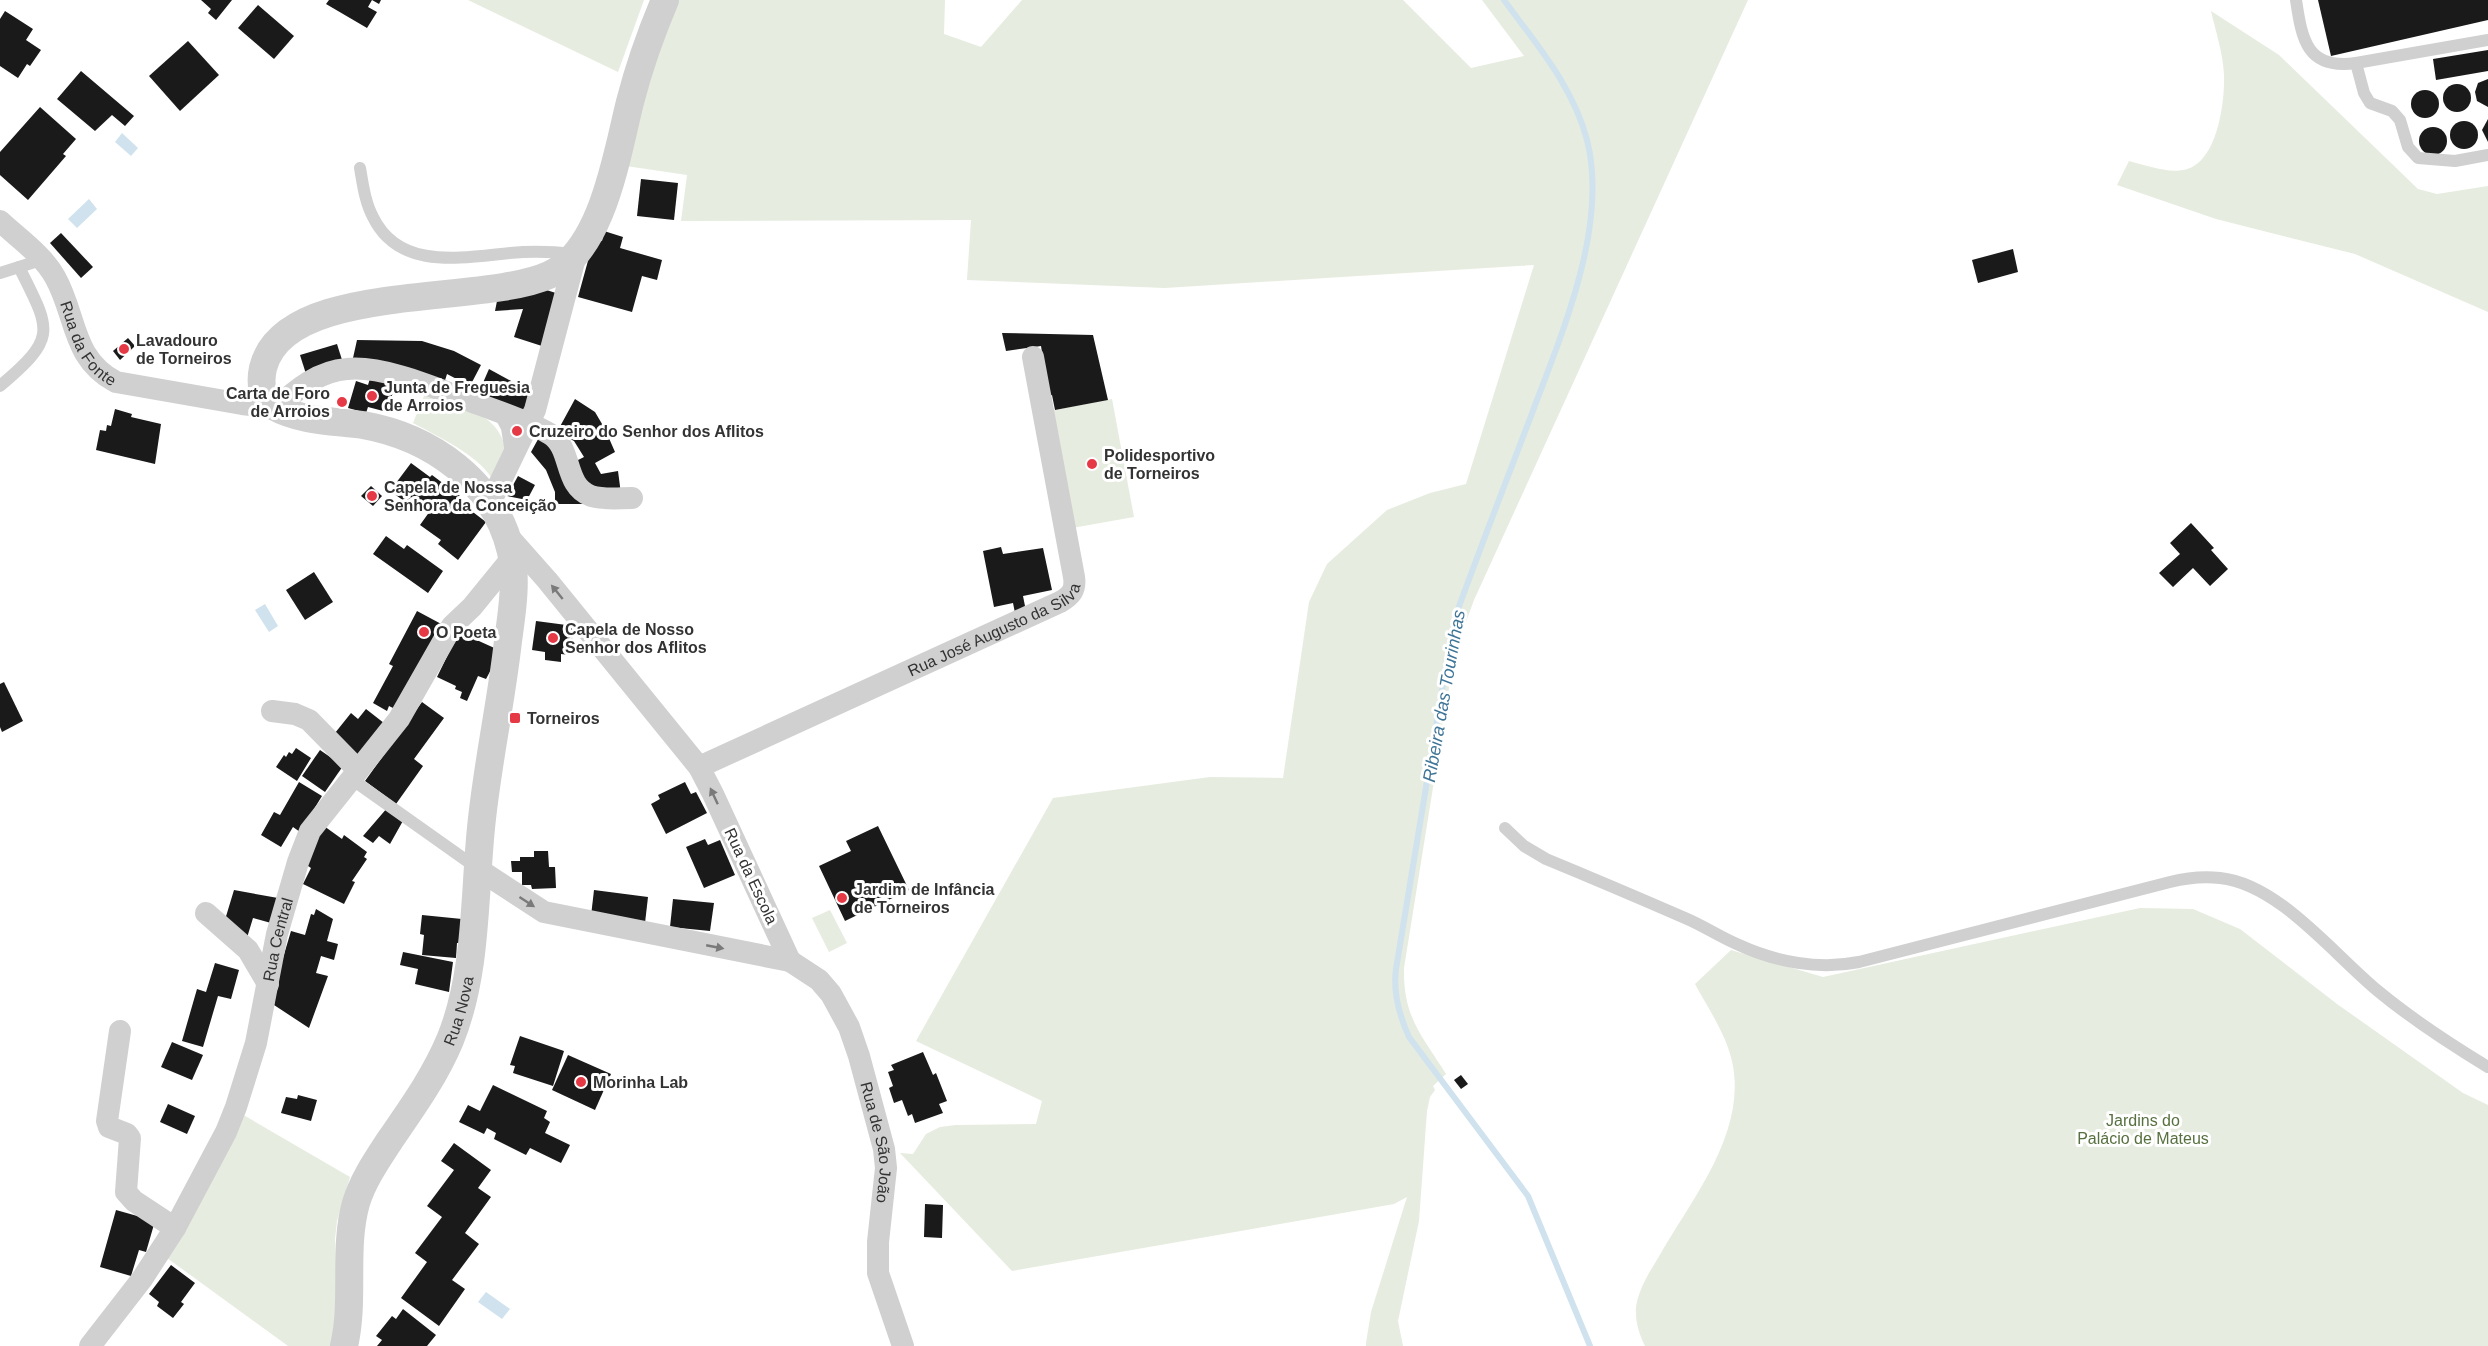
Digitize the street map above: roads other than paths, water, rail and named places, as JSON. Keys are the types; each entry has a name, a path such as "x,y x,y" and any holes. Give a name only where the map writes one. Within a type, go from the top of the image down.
{"street":[{"path":"490,503 530,425 576,254 609,190 640,64 665,0"},
{"name":"Rua da Fonte","path":"0,221 29,257 54,275 60,286 76,335 87,357 104,376 128,385 220,400 244,395 270,397"},
{"path":"0,238 29,257"},
{"path":"509,546 490,503 465,473 431,450 405,437 376,428 307,416 270,397 262,370 272,347 290,329 301,322 331,312 377,302 465,293 518,284 554,273 576,254"},
{"name":"Rua José Augusto da Silva","path":"699,768 1044,610 1072,593 1074,577 1033,357"},
{"path":"270,397 288,396 308,382 337,370 356,369 403,378 498,412 550,434 561,445 573,480 582,491 599,498 632,498"},
{"name":"Rua da Escola","path":"509,546 548,580 699,768 790,961"},
{"name":"Rua Nova","path":"344,1346 349,1316 351,1233 356,1203 369,1172 432,1077 453,1031 467,974 482,822 513,597 509,546"},
{"name":"Rua Central","path":"90,1346 142,1279 175,1228 211,1163 237,1107 256,1044 277,934 305,842 321,815 407,707 452,626 472,607 509,546"},
{"path":"272,711 296,714 309,720 354,774"},
{"path":"478,869 530,904 552,914 790,961"},
{"path":"206,913 248,950 268,984"},
{"name":"Rua de São João","path":"790,961 813,975 831,994 849,1027 859,1056 884,1149 886,1168 878,1242 878,1274 903,1346"},
{"path":"120,1031 107,1121 109,1127 127,1134 130,1138 126,1192 134,1201 175,1228"}],"lane":[{"path":"2296,0 2305,44 2312,53 2333,63 2343,65 2488,40"},
{"path":"2356,63 2364,93 2370,103 2392,111 2400,120 2408,147 2418,158 2455,161 2488,155"},
{"path":"360,168 367,204 374,220 394,245 409,253 455,258 525,252 576,254"},
{"path":"0,273 29,257 43,336 32,358 0,386"},
{"path":"498,412 507,428 511,460"},
{"path":"354,774 478,869"},
{"path":"1505,828 1524,846 1546,859 1701,925 1740,946 1815,966 1836,966 1859,962 2184,879 2209,877 2234,880 2257,889 2283,906 2388,999 2431,1031 2488,1067"}],"water":[{"path":"122,133 138,148 131,156 115,142"},
{"path":"89,199 97,209 77,228 68,219"},
{"path":"265,604 278,626 269,632 255,610"},
{"path":"486,1292 510,1309 502,1319 478,1302"}],"waterway":[{"name":"Ribeira das Tourinhas","path":"1504,0 1552,66 1581,120 1587,140 1592,174 1592,208 1587,244 1568,316 1457,612 1450,642 1395,986 1402,1020 1409,1037 1528,1196 1590,1346"}],"place":[{"name":"Lavadouro de Torneiros","path":"124,349"},
{"name":"Junta de Freguesia de Arroios","path":"372,396"},
{"name":"Carta de Foro de Arroios","path":"342,402"},
{"name":"Cruzeiro do Senhor dos Aflitos","path":"517,431"},
{"name":"Polidesportivo de Torneiros","path":"1092,464"},
{"name":"Capela de Nossa Senhora da Conceição","path":"372,496"},
{"name":"O Poeta","path":"424,632"},
{"name":"Capela de Nosso Senhor dos Aflitos","path":"553,638"},
{"name":"Torneiros","path":"515,718"},
{"name":"Jardim de Infância de Torneiros","path":"842,898"},
{"name":"Morinha Lab","path":"581,1082"}],"park label":[{"name":"Jardins do Palácio de Mateus","path":"2143,1129"}]}
